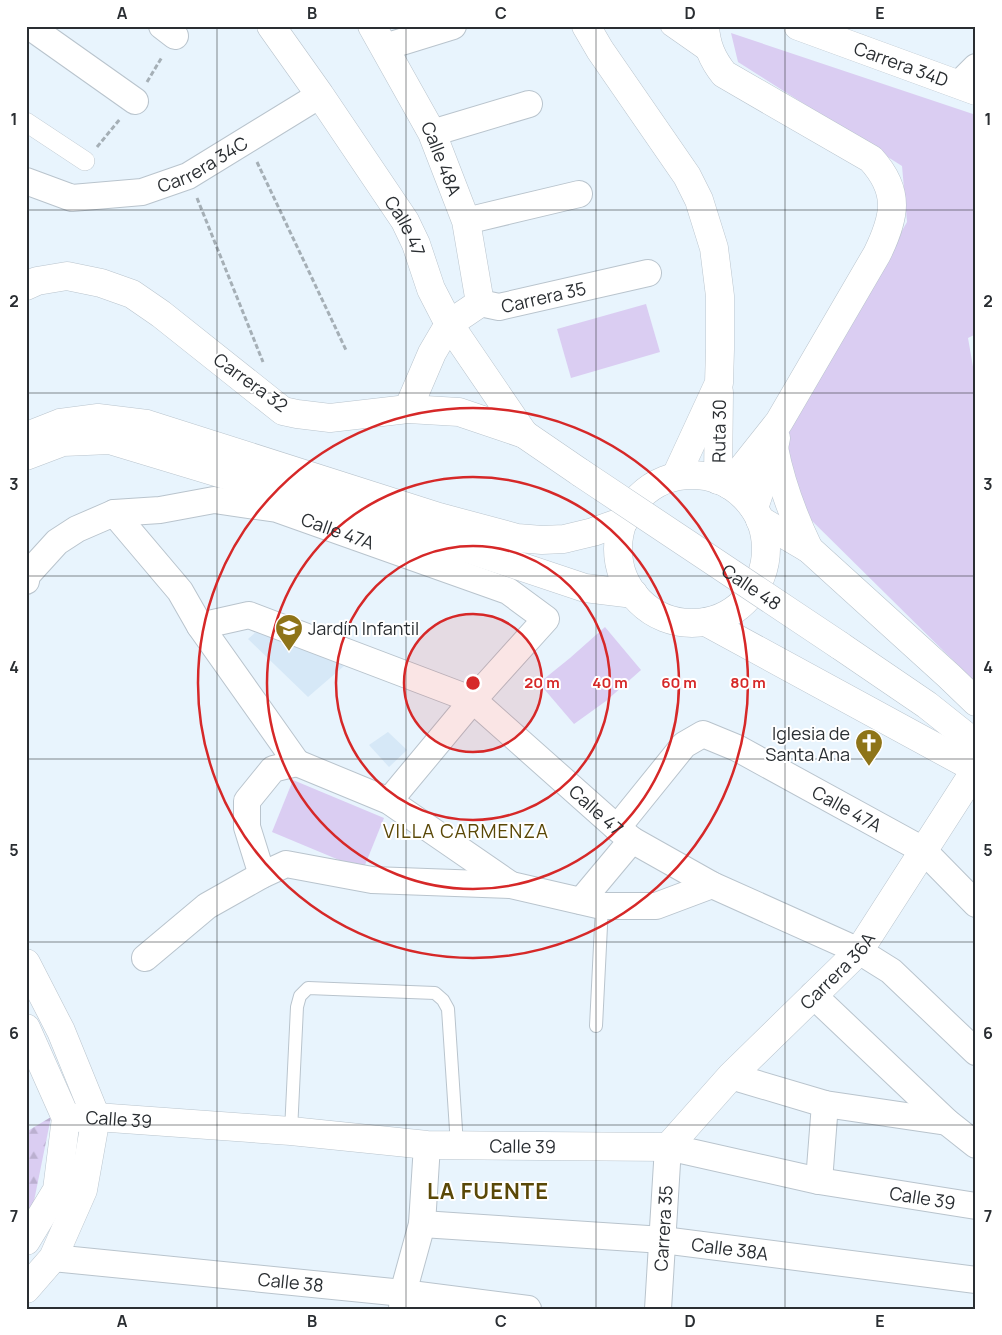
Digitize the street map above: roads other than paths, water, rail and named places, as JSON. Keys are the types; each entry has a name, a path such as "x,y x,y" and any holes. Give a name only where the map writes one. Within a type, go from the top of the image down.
{"main road":[{"name":"Calle 47","path":"271,26 405,221 416,244 431,289 449,324 524,434"},
{"name":"Ruta 30","path":"586,26 600,50 680,164 699,200 714,248 719,277 721,319 719,383 724,482"},
{"path":"705,26 710,54 724,74 871,159 886,179 891,193 892,207 890,222 877,254 780,422 724,482"},
{"name":"Carrera 34D","path":"798,26 970,81"},
{"name":"Calle 48A","path":"379,37 432,133 466,221 480,303"},
{"name":"Carrera 32","path":"26,286 37,281 67,276 101,283 132,294 283,411 330,418 408,409 459,412 524,434"},
{"name":"Carrera 35","path":"408,409 432,353 449,324 480,303"},
{"path":"676,476 719,383"},
{"path":"26,436 60,423 98,418 147,424 439,517 517,538 564,539 593,532 624,520"},
{"path":"757,514 780,422"},
{"name":"Calle 48","path":"524,434 839,645 926,705 976,744"},
{"path":"26,456 63,442 110,440 435,538 585,588 634,594"},
{"path":"774,448 777,466 786,495 809,549"},
{"path":"701,475 724,482 743,495 757,514 763,528 766,546 765,564 759,581 749,597 736,609 722,617 706,622 688,623 662,617 646,607 634,594 623,575 619,558 619,542 624,520 641,496 662,481 676,476 701,475"},
{"path":"757,514 809,549 950,676 976,702"},
{"path":"706,622 976,769"},
{"name":"Carrera 36A","path":"668,1147 730,1076 859,951 976,769"},
{"path":"26,964 61,1031 96,1117 83,1190 53,1258 26,1289"},
{"path":"26,1028 66,1118 56,1190 26,1241"},
{"name":"Calle 39","path":"66,1118 96,1117 291,1131 427,1145 668,1147"}],"street":[{"path":"379,37 453,26"},
{"path":"670,26 710,54"},
{"path":"29,28 135,101"},
{"name":"Carrera 34C","path":"26,181 72,198 142,192 188,176 320,95"},
{"path":"432,133 529,104"},
{"path":"26,122 85,162"},
{"path":"466,221 579,194"},
{"name":"Carrera 35","path":"480,303 499,307 648,273"},
{"name":"Calle 47A","path":"26,581 27,575 57,542 77,529 114,513 160,510 214,500 276,508 508,591 546,619 473,700"},
{"path":"114,513 180,591 200,626 297,764 390,801 511,884"},
{"name":"Calle 47","path":"200,626 249,615 473,700 625,834 712,885 859,951 891,972 976,1052"},
{"path":"390,801 473,700"},
{"name":"Calle 47A","path":"625,834 684,745 703,734 737,748 923,850 976,904"},
{"path":"262,875 247,827 248,801 273,769 297,764"},
{"path":"592,904 625,834"},
{"path":"145,958 207,906 262,875 286,864 372,880 511,884 592,904 656,906 712,885"},
{"path":"813,995 947,1122 976,1145"},
{"path":"730,1076 825,1104 947,1122"},
{"path":"819,1181 825,1104"},
{"path":"403,1301 422,1224 427,1145"},
{"name":"Carrera 35","path":"658,1309 668,1147"},
{"name":"Calle 39","path":"668,1147 819,1181 976,1206"},
{"name":"Calle 38A","path":"422,1224 662,1240 976,1280"},
{"name":"Calle 38","path":"53,1258 403,1301 528,1309"}],"lane":[{"path":"592,904 596,1026"},
{"path":"291,1131 297,1007 300,996 308,988 435,993 443,1000 448,1009 457,1144"}],"place":[{"name":"Jardín Infantil","path":"289,652"},
{"name":"Iglesia de Santa Ana","path":"869,767"}],"district":[{"name":"VILLA CARMENZA","path":"466,831"},
{"name":"LA FUENTE","path":"488,1191"}]}
